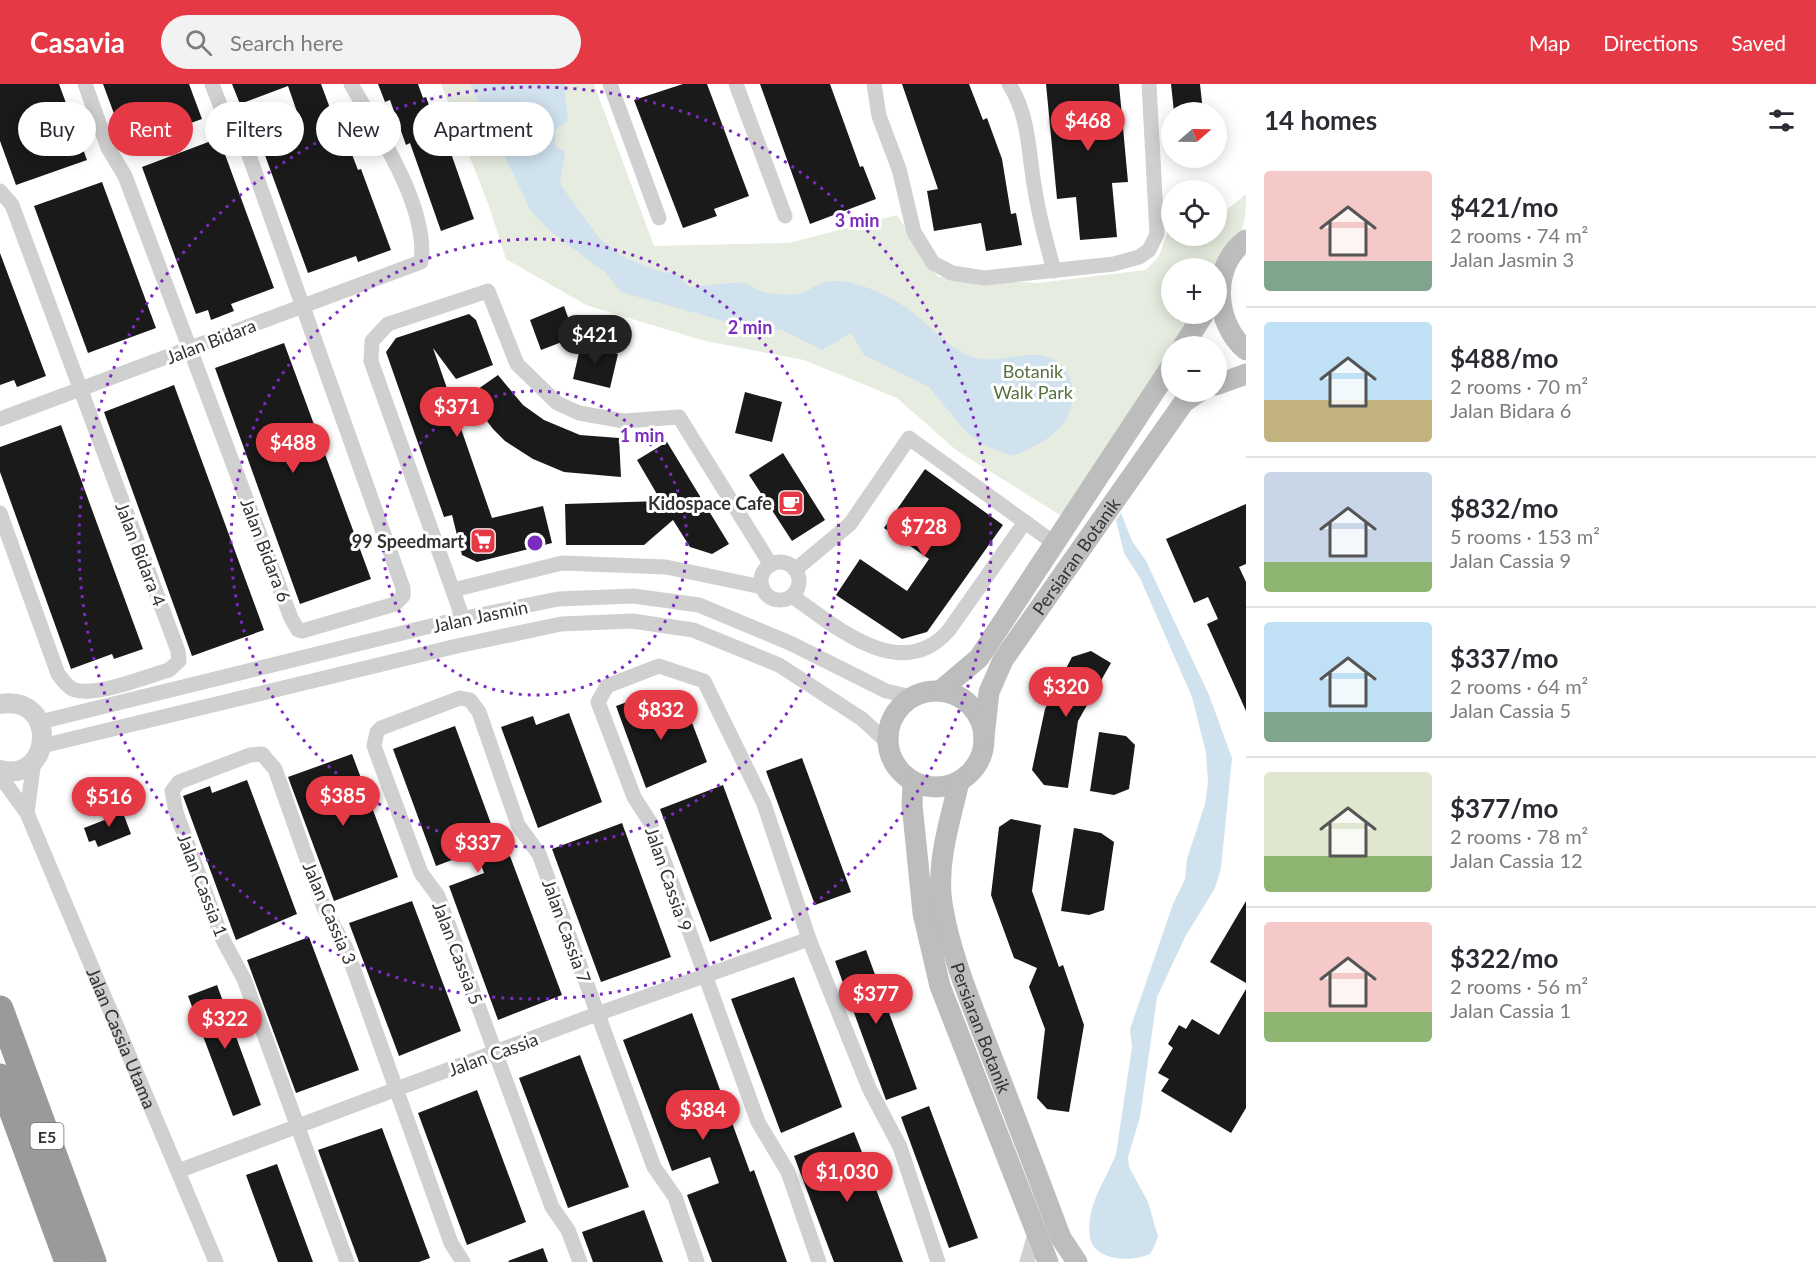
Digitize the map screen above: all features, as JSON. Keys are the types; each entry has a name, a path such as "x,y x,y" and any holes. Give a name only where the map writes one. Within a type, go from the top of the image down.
{"highway":[{"name":"E5","path":"0,1009 93,1262"},
{"name":"E5","path":"0,1077 68,1262"}],"main road":[{"path":"1227,263 1245,239"},
{"path":"1227,324 1246,350"},
{"path":"1227,381 1246,374"},
{"name":"Persiaran Botanik","path":"940,691 979,658 1161,382"},
{"name":"Persiaran Botanik","path":"984,737 989,692 1003,660 1184,402"},
{"path":"940,691 953,694 970,706 981,723 984,737 978,763 959,782 944,788 928,788 913,783 895,766 887,742 889,724 898,709 911,697 940,691"},
{"name":"Persiaran Botanik","path":"959,782 945,844 941,879 942,904 956,958 980,1027 1061,1238 1077,1262"},
{"name":"Persiaran Botanik","path":"913,783 912,804 923,913 940,986 1035,1234 1048,1262"}],"street":[{"name":"Jalan Bidara 6","path":"85,84 108,148 125,176 295,627 302,631 395,603 403,596 403,588 239,127 220,105 212,84"},
{"name":"Jalan Bidara","path":"0,419 191,350 421,262 423,250 419,228 394,159 351,84"},
{"path":"610,84 660,218"},
{"path":"736,84 785,216"},
{"path":"874,84 879,116 899,169 914,232 933,263 952,273 984,278 1114,264 1138,257 1149,250 1157,234 1149,84"},
{"path":"1009,84 1017,97 1026,122 1037,204 1054,271"},
{"path":"0,191 12,205 80,389"},
{"path":"464,619 372,362 372,340 388,324 488,291 518,364 557,403 579,413 624,421 679,417 771,565"},
{"name":"Jalan Bidara 4","path":"0,513 58,674 73,690 92,692 169,670 179,661 178,651 80,389"},
{"path":"795,570 850,524 909,438 1054,543"},
{"path":"792,596 842,630 881,649 895,654 924,650 938,643 949,630 1025,522"},
{"path":"453,590 562,563 666,567 762,587 773,599 785,600 792,596 799,582 795,570 785,563 771,565 764,572 762,587"},
{"name":"Jalan Jasmin","path":"39,722 464,619 558,599 633,596 699,605 790,643 886,691 911,697"},
{"name":"Jalan Jasmin","path":"38,753 457,646 561,624 632,621 693,630 779,665 862,719 887,742"},
{"name":"Jalan Cassia 9","path":"704,978 650,822 634,797 598,702 607,686 659,666 704,681 764,804 809,939"},
{"name":"Jalan Cassia 7","path":"421,712 460,698 470,700 475,705 518,825 539,854 654,1167 675,1197 698,1262"},
{"path":"3,701 27,707 39,722 38,753 27,813"},
{"name":"Jalan Cassia 5","path":"421,712 381,728 377,732 374,746 421,873 438,896 552,1208 568,1230 580,1262"},
{"path":"0,770 16,771 38,753"},
{"name":"Jalan Cassia 3","path":"215,767 250,754 262,754 275,769 324,908 346,948 396,1088"},
{"name":"Jalan Cassia 1","path":"215,767 178,782 172,791 176,812 222,938 244,979 347,1262"},
{"name":"Jalan Cassia Utama","path":"0,776 27,813 216,1262"},
{"path":"809,939 868,1088 900,1147 938,1262"},
{"name":"Jalan Cassia","path":"178,1171 396,1088 496,1054 597,1014 809,939"},
{"path":"704,978 758,1122 788,1172 819,1262"},
{"path":"396,1088 451,1243 463,1262"},
{"path":"1027,1262 1035,1234"}],"green space":[{"name":"Botanik Walk Park","path":"441,84 594,84 654,246 789,243 897,215 938,277 1038,283 1146,270 1159,256 1162,246 1227,246 1227,210 1246,194 1245,218 1240,235 1224,258 1161,258 1161,324 1187,324 1179,336 1161,336 1161,364 1063,517 956,450 897,398 804,360 705,341 586,305 506,259 469,156 554,156 554,102 448,102"}],"water":[{"path":"470,84 564,84 568,121 555,130 555,146 565,152 560,184 599,238 623,257 658,271 677,274 689,287 740,283 764,292 788,295 802,293 832,281 862,286 885,295 906,308 949,344 967,355 984,359 1034,355 1052,359 1060,364 1070,378 1073,395 1069,414 1064,423 1049,437 1013,456 988,447 968,434 929,387 864,355 851,333 822,350 782,330 731,323 621,292 605,272 550,231 531,211 505,156 554,156 554,102 479,102"},
{"path":"1121,513 1132,541 1146,561 1209,695 1232,758 1221,868 1215,888 1185,937 1157,997 1140,1117 1128,1157 1129,1167 1148,1202 1158,1237 1150,1254 1125,1259 1115,1258 1099,1251 1093,1245 1089,1226 1093,1204 1116,1154 1132,1047 1130,1029 1173,904 1185,879 1187,859 1205,804 1208,782 1206,753 1192,697 1140,578 1124,553 1116,520"}],"building":[{"path":"0,84 59,84 66,102 18,102 18,156 86,156 87,160 16,185 0,141"},
{"path":"103,84 189,84 202,119 193,122 193,102 110,102"},
{"path":"232,84 321,84 328,102 316,102 316,156 353,156 358,170 361,169 391,250 358,262 356,256 308,273 265,156 304,156 304,102 294,102 288,86 245,102 239,102"},
{"path":"378,84 418,84 423,98 426,97 428,102 413,102 413,152 410,143 406,145 401,131 401,102 391,102 390,100 385,102"},
{"path":"683,84 707,84 749,196 714,209 717,216 683,228 634,100"},
{"path":"760,84 830,84 860,167 863,166 876,199 810,224"},
{"path":"902,84 969,84 983,120 987,118 1002,159 1011,214 1016,213 1022,245 986,251 981,223 934,231 927,191 938,189"},
{"path":"1046,84 1119,84 1128,182 1112,183 1117,237 1080,240 1076,197 1057,199"},
{"path":"1171,84 1200,84 1202,102 1173,102"},
{"path":"205,143 205,156 226,156 274,288 231,304 234,311 211,320 208,310 196,314 142,167 171,156 193,156 193,148"},
{"path":"415,156 452,156 474,219 441,231"},
{"path":"102,182 156,328 88,353 34,206"},
{"path":"0,253 46,376 17,387 14,380 0,385"},
{"path":"564,306 575,337 541,350 530,320"},
{"path":"469,314 476,320 493,365 456,379 433,348 492,518 543,506 552,543 477,562 462,555 452,515 444,517 386,352 396,338"},
{"path":"284,343 371,579 300,604 215,368"},
{"path":"581,344 618,354 610,388 573,379"},
{"path":"498,375 523,405 544,420 580,435 619,438 621,477 564,472 533,459 505,441 468,396"},
{"path":"174,385 264,630 192,656 104,412"},
{"path":"745,392 782,402 772,442 735,433"},
{"path":"61,425 143,649 114,659 112,654 71,669 0,472 0,447"},
{"path":"667,442 729,544 712,554 690,547 673,520 644,545 566,545 565,504 661,501 637,460"},
{"path":"783,453 825,520 792,541 749,475"},
{"path":"925,469 1003,525 927,632 902,639 836,595 860,559 907,591 929,559 884,528"},
{"path":"1246,504 1246,564 1239,567 1246,582 1246,711 1207,624 1218,619 1208,597 1194,603 1166,539"},
{"path":"1091,651 1111,663 1078,721 1068,788 1044,785 1032,770 1045,709 1072,657"},
{"path":"644,696 652,719 686,707 707,762 646,788 616,706"},
{"path":"569,713 602,802 538,828 501,727 533,716 536,725"},
{"path":"455,726 504,859 510,856 562,995 498,1020 449,886 484,873 476,851 436,866 393,749"},
{"path":"1099,732 1126,736 1135,745 1129,789 1114,795 1090,791"},
{"path":"352,754 398,877 334,901 288,777"},
{"path":"802,758 851,892 815,905 766,771"},
{"path":"247,780 297,914 236,940 183,796 210,786 212,793"},
{"path":"723,785 772,919 710,942 660,809"},
{"path":"120,805 131,834 98,847 95,840 89,842 84,828 112,817 109,810"},
{"path":"1011,819 1041,825 1032,891 1059,967 1063,965 1084,1025 1069,1112 1047,1109 1037,1098 1045,1029 1029,987 1037,968 1014,958 991,895 999,827"},
{"path":"622,823 671,957 601,982 552,849"},
{"path":"1074,828 1101,833 1114,842 1104,910 1089,915 1061,911"},
{"path":"412,901 461,1031 399,1056 349,923"},
{"path":"1246,901 1246,983 1210,962"},
{"path":"309,937 359,1070 296,1093 247,960"},
{"path":"866,950 917,1089 886,1100 835,961"},
{"path":"794,977 842,1107 781,1133 731,999"},
{"path":"217,985 261,1105 233,1116 188,996"},
{"path":"1246,989 1246,1108 1231,1133 1161,1091 1169,1079 1158,1073 1173,1048 1168,1044 1179,1025 1186,1029 1192,1019 1219,1035"},
{"path":"692,1013 750,1172 754,1170 787,1262 712,1262 687,1195 719,1183 710,1157 672,1171 623,1040"},
{"path":"580,1055 629,1187 568,1208 519,1078"},
{"path":"477,1090 526,1222 467,1245 418,1113"},
{"path":"929,1106 978,1238 949,1248 901,1117"},
{"path":"382,1128 430,1258 419,1262 359,1262 318,1150"},
{"path":"854,1132 903,1262 834,1262 823,1233 794,1156"},
{"path":"277,1164 313,1262 278,1262 254,1197 246,1175"},
{"path":"644,1210 663,1262 593,1262 582,1232"},
{"path":"543,1248 548,1262 508,1261"}],"place":[{"name":"Kidospace Cafe","path":"791,503"},
{"name":"99 Speedmart","path":"483,541"}]}
